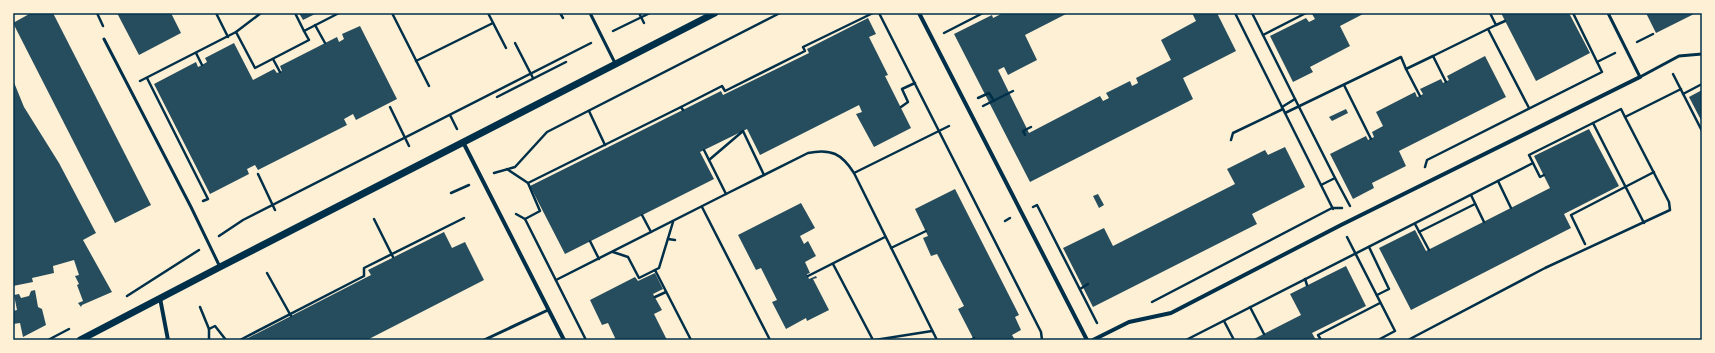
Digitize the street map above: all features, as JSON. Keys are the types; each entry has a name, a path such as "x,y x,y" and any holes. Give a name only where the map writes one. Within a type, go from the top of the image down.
{"street":[{"path":"80,340 220,266 715,13"},
{"path":"919,13 1087,340"},
{"path":"1093,340 1129,322 1171,313 1341,225 1640,76"},
{"path":"462,142 564,340"},
{"path":"160,298 168,340"}],"lane":[{"path":"590,13 615,64"},
{"path":"1608,13 1640,76 1679,56 1702,54"},
{"path":"104,39 220,266"},
{"path":"484,340 548,310"}],"path":[{"path":"216,13 228,37"},
{"path":"140,82 228,37 261,13"},
{"path":"236,32 255,68 309,40 295,13"},
{"path":"304,31 339,13"},
{"path":"392,13 429,86"},
{"path":"488,13 506,48"},
{"path":"560,13 563,18"},
{"path":"640,13 644,23"},
{"path":"124,298 243,220 650,13"},
{"path":"497,178 494,173 515,167 547,132 780,13"},
{"path":"528,183 682,108 722,86 725,93 805,51 803,47 838,32 873,13"},
{"path":"879,13 1041,332 1042,340"},
{"path":"932,39 983,13"},
{"path":"1235,13 1395,331 1378,340"},
{"path":"1252,13 1351,208 1357,205"},
{"path":"1263,35 1306,13"},
{"path":"1490,13 1496,25"},
{"path":"1423,172 1427,160 1602,72 1573,13"},
{"path":"1406,69 1505,21"},
{"path":"416,61 493,23"},
{"path":"315,25 325,43"},
{"path":"1488,29 1529,108"},
{"path":"515,43 533,78"},
{"path":"196,53 202,65"},
{"path":"1433,56 1446,82"},
{"path":"1285,114 1400,57 1420,96"},
{"path":"273,59 280,72"},
{"path":"497,98 566,62"},
{"path":"147,78 208,199"},
{"path":"901,107 908,102 902,89 915,83"},
{"path":"1344,84 1371,139"},
{"path":"1702,84 1684,94 1702,131"},
{"path":"1626,117 1681,89"},
{"path":"989,103 1013,91"},
{"path":"985,94 990,92 994,100"},
{"path":"1230,140 1233,132 1282,108 1295,99"},
{"path":"390,107 409,146"},
{"path":"1408,340 1545,268 1644,223 1670,210 1671,207 1621,108 1529,155 1540,177 1544,175"},
{"path":"589,111 605,145"},
{"path":"1593,123 1644,223"},
{"path":"854,173 949,126"},
{"path":"1025,135 1023,131 1031,127"},
{"path":"709,160 743,131 764,175"},
{"path":"704,150 726,194"},
{"path":"556,280 808,153 821,150 836,154 847,162 854,173 937,340"},
{"path":"1186,340 1533,163"},
{"path":"507,169 528,183 540,211 525,219"},
{"path":"1585,244 1571,215 1654,172"},
{"path":"258,174 275,210"},
{"path":"1321,185 1335,178"},
{"path":"1498,181 1511,208"},
{"path":"451,193 470,185"},
{"path":"1471,195 1484,222"},
{"path":"1420,232 1475,204"},
{"path":"1022,212 1037,205 1097,323 1100,325"},
{"path":"702,206 770,340"},
{"path":"1149,303 1332,208"},
{"path":"515,213 525,219 586,340"},
{"path":"642,215 651,232"},
{"path":"240,340 364,276 364,268 464,218"},
{"path":"374,219 393,257"},
{"path":"612,252 628,257 638,278 659,268 673,221"},
{"path":"1415,224 1429,250"},
{"path":"891,248 926,231"},
{"path":"808,276 885,237"},
{"path":"668,239 675,240"},
{"path":"590,241 599,258"},
{"path":"1369,247 1389,289 1377,296"},
{"path":"833,264 874,340 932,331"},
{"path":"655,270 691,340"},
{"path":"267,273 290,314"},
{"path":"1305,280 1307,285"},
{"path":"1080,289 1088,284"},
{"path":"655,297 666,292"},
{"path":"1321,340 1318,335 1380,303"},
{"path":"200,306 209,329 209,340"},
{"path":"1250,307 1264,334"},
{"path":"1224,321 1234,340"},
{"path":"209,329 215,326 226,340"},
{"path":"48,340 72,327"}],"building":[{"path":"31,13 53,13 151,205 115,223 13,23"},
{"path":"117,13 171,13 181,33 139,55"},
{"path":"299,13 317,13 303,20"},
{"path":"1003,13 1068,13 1025,35 1037,60 1008,75 1004,67 998,70 1029,133 1100,96 1103,101 1109,98 1106,93 1130,81 1132,86 1138,83 1136,78 1171,60 1161,40 1196,21 1192,13 1217,13 1236,51 1183,78 1193,99 1030,182 954,34 992,15 993,18"},
{"path":"1365,13 1340,26 1350,46 1310,67 1313,72 1293,82 1270,36 1306,18 1309,22 1315,19 1312,14"},
{"path":"1501,13 1569,13 1590,53 1536,81"},
{"path":"1646,13 1696,13 1656,33"},
{"path":"868,18 876,34 869,37 888,75 885,76 911,128 874,147 856,114 862,112 859,105 760,155 747,129 700,152 714,179 565,254 530,186 721,91 723,95 809,53 807,49"},
{"path":"360,26 397,99 356,120 353,114 344,119 347,125 258,170 255,165 247,169 249,174 210,194 154,84 196,62 198,67 202,65 207,62 205,58 234,43 253,80 274,69 277,73 282,71 280,66 337,37 339,42 344,39 342,34"},
{"path":"1485,56 1506,97 1399,151 1406,166 1372,183 1374,188 1353,199 1330,154 1366,136 1368,140 1374,137 1372,132 1383,126 1376,112 1415,92 1417,97 1420,96 1423,94 1420,89 1441,79 1443,83 1449,80 1447,76"},
{"path":"13,80 24,107 59,163 96,233 83,240 112,292 82,305 81,307 78,303 83,301 77,285 79,284 75,276 79,275 74,260 53,266 54,273 32,278 33,282 13,286"},
{"path":"1702,90 1702,122 1689,97"},
{"path":"1346,109 1348,113 1332,121 1329,117"},
{"path":"1589,129 1619,186 1564,214 1571,228 1411,310 1379,248 1415,230 1426,251 1550,188 1534,156"},
{"path":"1285,147 1305,187 1252,214 1257,224 1093,307 1063,248 1104,228 1113,246 1235,184 1227,169 1265,150 1268,155"},
{"path":"955,189 1019,315 1015,317 1021,330 1012,335 1015,340 974,340 958,309 964,306 937,254 931,256 923,238 928,236 915,209"},
{"path":"1098,194 1104,205 1099,208 1093,196"},
{"path":"801,203 815,228 800,236 804,244 808,241 816,256 805,262 810,273 807,274 809,279 816,276 817,278 813,279 829,310 807,321 806,318 786,329 772,302 777,300 761,268 756,270 738,235"},
{"path":"444,232 452,248 465,242 484,280 367,340 244,340 371,275 368,270"},
{"path":"1346,266 1366,306 1312,333 1316,340 1252,340 1301,315 1290,294"},
{"path":"655,273 663,289 653,294 662,310 654,314 667,340 616,340 608,323 602,325 590,300 635,277 638,281"},
{"path":"35,290 38,307 42,309 46,325 23,337 20,323 13,324 13,311 17,310 14,295 19,294 21,298 29,296 31,291"}]}
